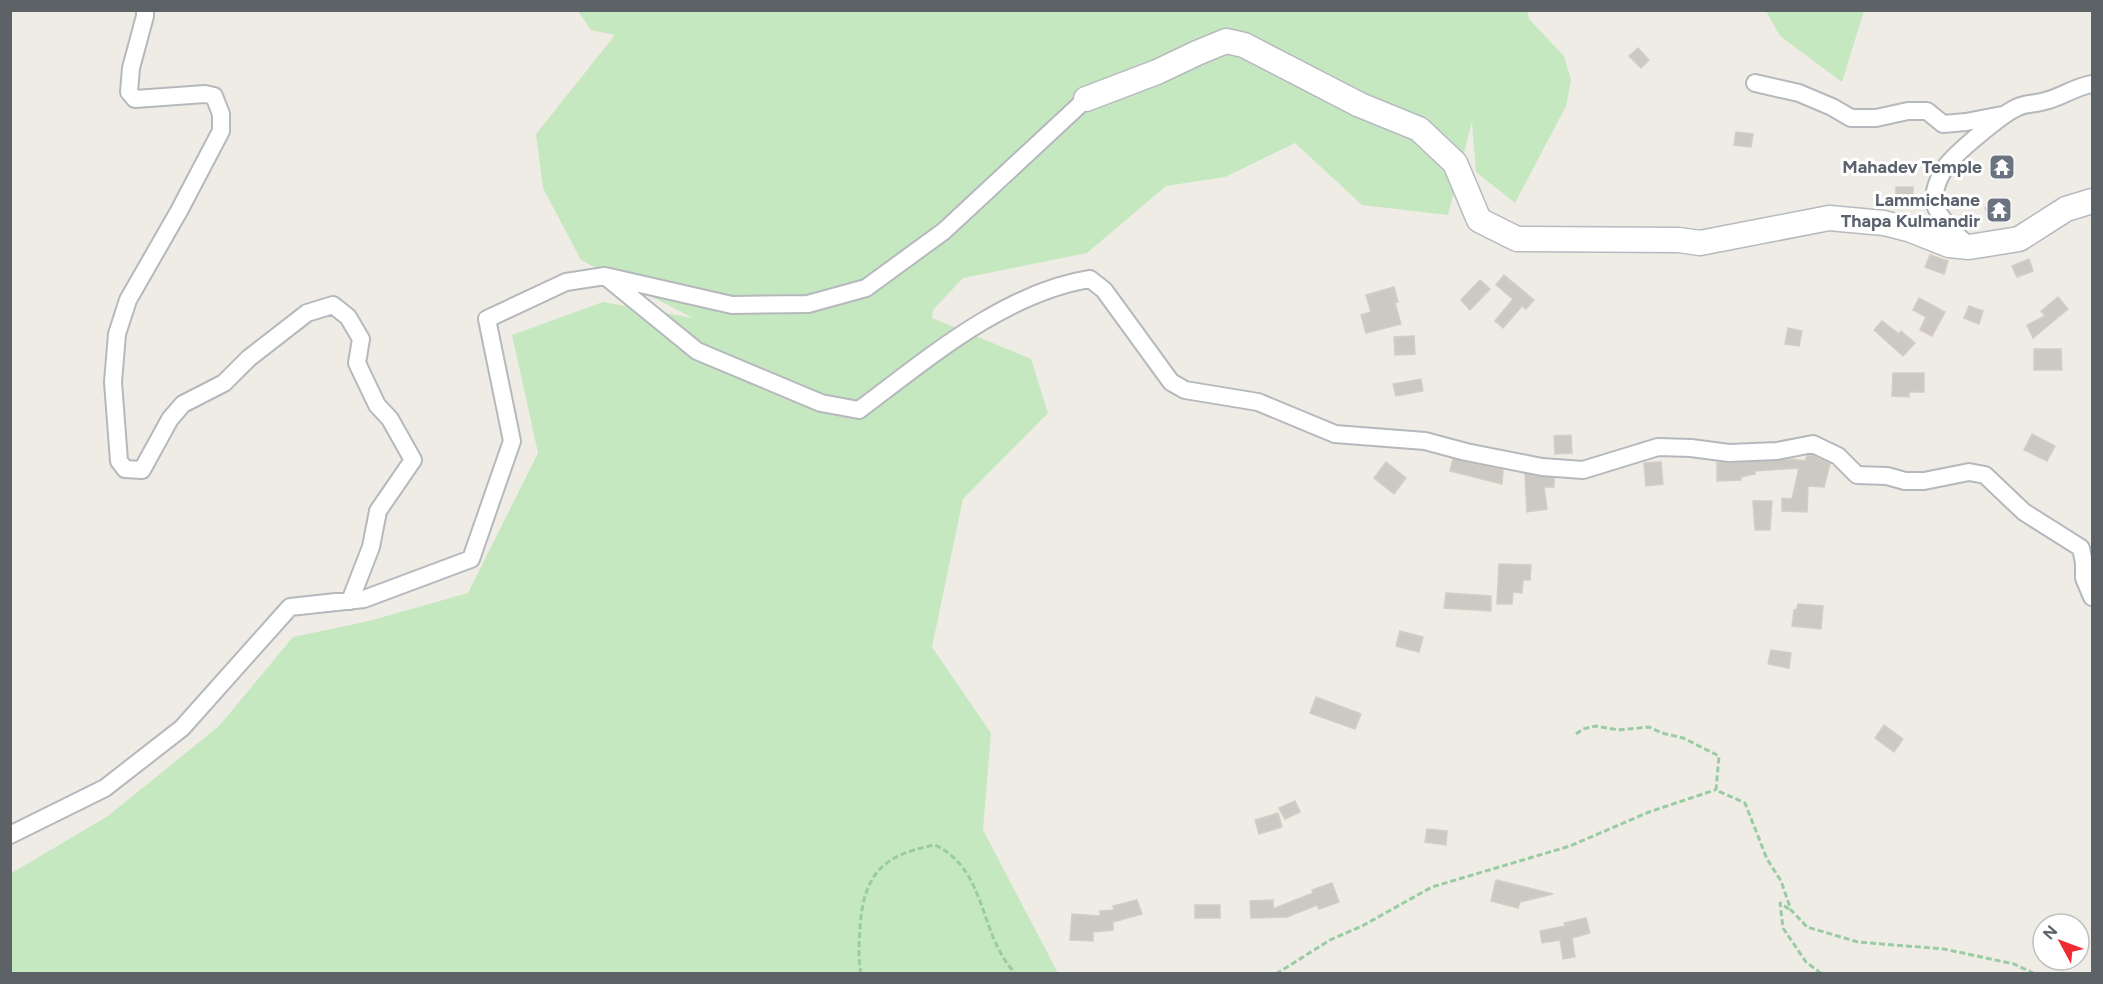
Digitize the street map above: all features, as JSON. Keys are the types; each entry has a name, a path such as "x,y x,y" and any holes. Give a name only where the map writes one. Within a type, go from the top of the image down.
{"street":[{"path":"145,10 131,68 129,92 135,99 145,100 205,94 214,96 221,114 221,131 128,300 117,334 113,382 119,461 124,469 142,470 170,419 183,404 224,383 249,357 307,313 333,305 348,317 361,339 357,363 377,405 390,419 413,460 378,511 371,547 351,601"},
{"path":"10,835 105,788 182,728 290,607 364,599 471,559 512,441 488,319 566,282 605,276 732,305 808,304 866,288 944,231 1086,99 1226,42 1244,45 1360,105 1419,129 1455,164 1479,220 1517,239 1678,240 1700,243 1829,218 1884,223 1949,245 1969,247 2019,239 2066,209 2092,201"},
{"path":"1755,83 1799,93 1851,118 1876,118 1908,111 1927,111 1942,124 2004,115"},
{"path":"1969,247 1936,209 1934,201 1935,190 1949,163 2004,115 2018,107 2046,101 2068,90 2092,84"},
{"path":"605,276 697,351 821,403 859,410 956,337 1036,295 1089,279 1104,290 1171,382 1185,390 1258,402 1335,434 1425,441 1466,452 1542,467 1584,470 1658,447 1729,453 1777,451 1813,444 1838,456 1857,475 1887,476 1905,481 1969,472 1985,475 2024,512 2081,548 2084,578 2092,597"}],"path":[{"path":"1576,734 1583,729 1596,726 1618,730 1649,728 1683,738 1719,756 1716,790"},
{"path":"1276,974 1330,940 1362,926 1432,887 1570,846 1649,812 1716,790 1745,803 1767,859 1781,881 1791,910"},
{"path":"861,974 858,957 861,906 870,879 879,868 900,855 935,844 956,857 964,868 975,888 1001,955 1016,974"},
{"path":"1822,974 1806,962 1783,928 1780,903 1791,910 1807,927 1858,942 1944,949 2014,964 2035,974"}],"green space":[{"path":"1527,10 1529,19 1564,56 1571,80 1566,106 1515,203 1476,172 1472,122 1448,215 1362,205 1295,143 1225,177 1166,186 1087,253 963,278 933,310 932,318 1031,359 1048,413 963,499 932,647 991,733 983,830 1058,973 11,973 10,874 108,816 219,726 293,637 369,621 468,593 538,453 512,335 603,302 693,318 581,260 543,188 536,134 615,35 591,30 578,11"},
{"path":"1766,11 1864,11 1842,82 1780,36"}],"building":[{"path":"1638,48 1649,60 1641,68 1629,56"},
{"path":"1736,132 1753,134 1751,147 1734,145"},
{"path":"1896,187 1913,187 1913,199 1896,200"},
{"path":"2005,200 2010,213 1990,220 1985,208"},
{"path":"1930,255 1948,261 1944,274 1925,267"},
{"path":"2029,259 2033,271 2017,277 2012,266"},
{"path":"1504,275 1534,300 1526,309 1522,306 1503,328 1495,321 1513,299 1496,285"},
{"path":"1480,280 1490,289 1470,310 1461,300"},
{"path":"1394,287 1398,302 1395,303 1401,324 1366,333 1361,315 1371,312 1366,295"},
{"path":"2058,297 2068,309 2033,338 2027,325 2045,316 2041,311"},
{"path":"1919,298 1945,312 1932,336 1920,330 1926,317 1913,310"},
{"path":"1969,306 1983,311 1979,324 1964,318"},
{"path":"1882,321 1899,334 1901,331 1915,343 1903,356 1874,330"},
{"path":"1788,328 1802,331 1799,346 1785,344"},
{"path":"1414,336 1415,354 1395,355 1394,337"},
{"path":"2034,349 2061,349 2062,370 2034,370"},
{"path":"1893,373 1924,373 1924,392 1909,392 1909,397 1892,396"},
{"path":"1421,379 1423,391 1396,396 1393,384"},
{"path":"2032,434 2055,446 2047,461 2024,450"},
{"path":"1571,435 1572,453 1555,454 1554,436"},
{"path":"1812,455 1830,464 1824,487 1808,486 1807,512 1782,511 1782,498 1792,499 1799,468 1754,471 1755,474 1741,477 1741,480 1717,481 1717,463 1789,459 1805,461 1807,456"},
{"path":"1453,459 1503,470 1502,484 1450,471"},
{"path":"1386,462 1406,478 1394,494 1374,478"},
{"path":"1661,462 1663,484 1646,486 1644,463"},
{"path":"1525,474 1554,478 1554,487 1544,487 1547,509 1527,512"},
{"path":"1753,501 1772,501 1770,530 1755,530"},
{"path":"1499,564 1531,565 1530,580 1523,580 1522,593 1513,592 1512,604 1497,604"},
{"path":"1446,593 1491,596 1491,611 1444,608"},
{"path":"1798,604 1823,606 1821,629 1792,626 1794,610 1797,609"},
{"path":"1400,631 1423,637 1419,652 1396,646"},
{"path":"1771,650 1791,653 1789,668 1768,664"},
{"path":"1316,697 1361,714 1355,729 1310,713"},
{"path":"1884,725 1903,739 1894,752 1875,738"},
{"path":"1295,801 1300,812 1285,819 1279,808"},
{"path":"1278,813 1282,827 1259,834 1255,820"},
{"path":"1427,829 1447,831 1446,845 1425,842"},
{"path":"1496,880 1553,894 1520,902 1518,908 1491,901"},
{"path":"1332,883 1339,902 1319,909 1317,905 1287,917 1251,918 1250,901 1273,900 1273,909"},
{"path":"1137,900 1142,914 1113,922 1113,930 1093,932 1093,941 1070,940 1072,914 1100,916 1100,911 1114,910 1113,906"},
{"path":"1195,905 1220,905 1220,918 1195,918"},
{"path":"1586,918 1590,933 1572,938 1575,957 1563,959 1560,940 1542,943 1540,931 1565,926 1564,923"}],"place":[{"name":"Mahadev Temple","path":"2002,167"},
{"name":"Lammichane Thapa Kulmandir","path":"1999,210"}]}
